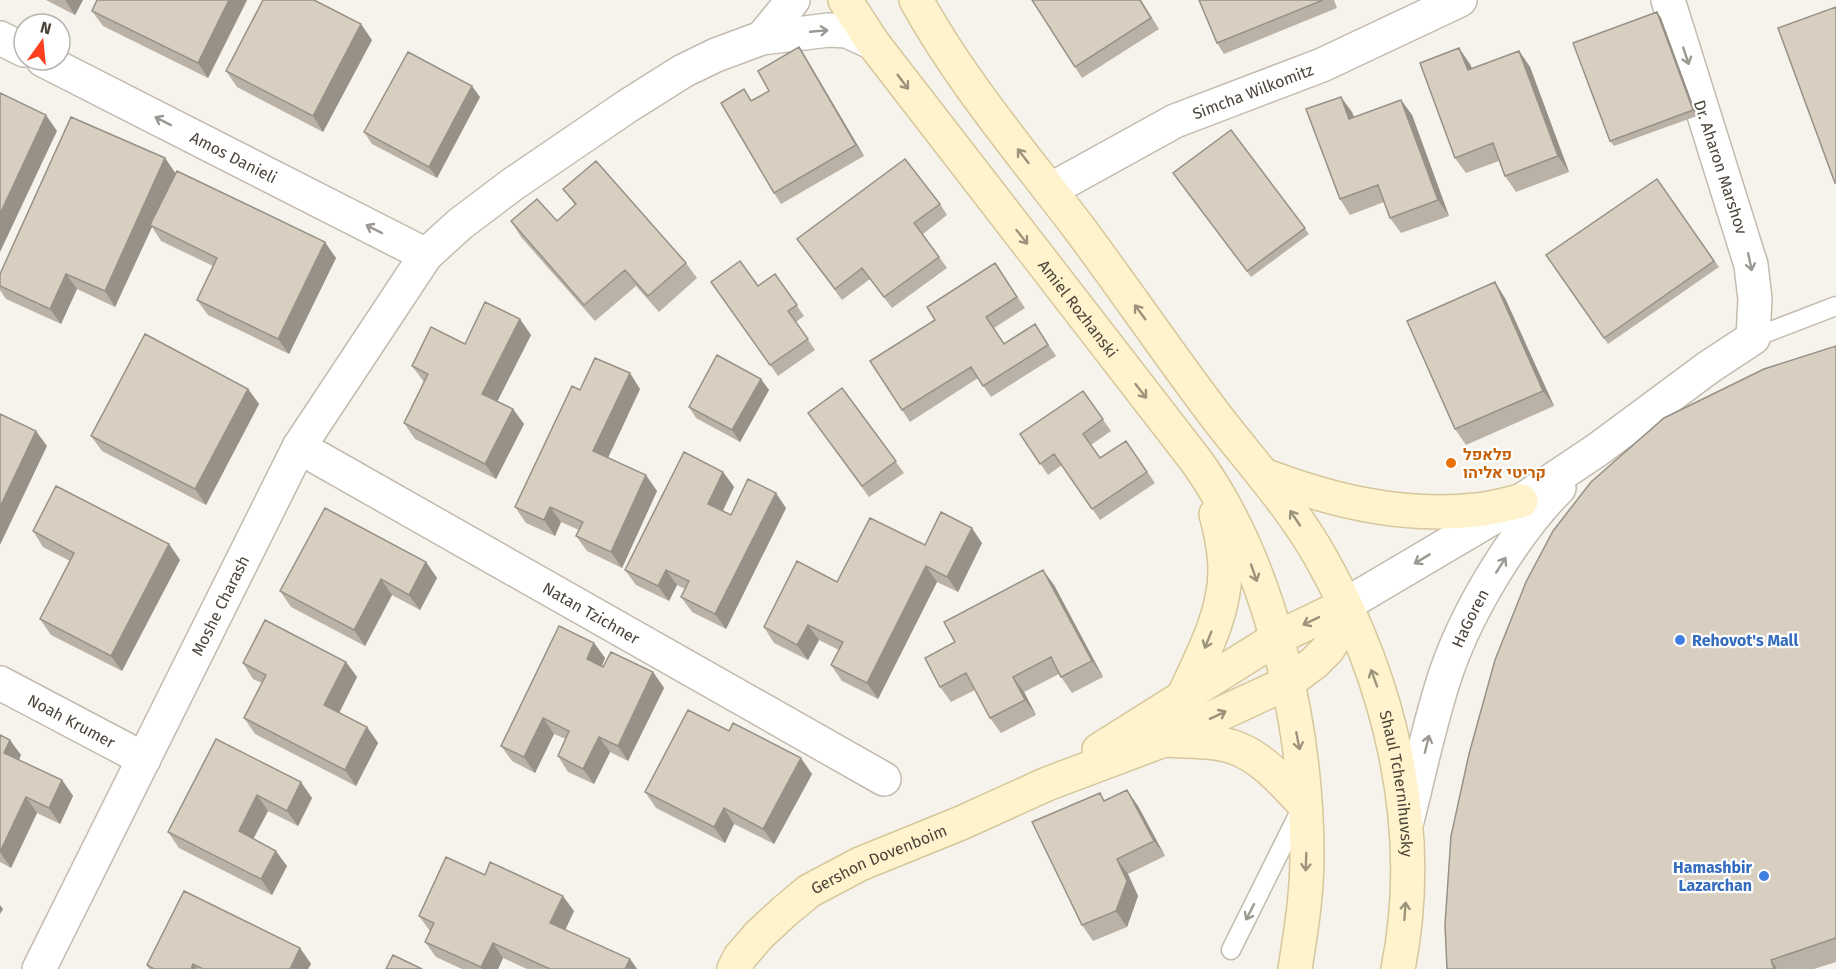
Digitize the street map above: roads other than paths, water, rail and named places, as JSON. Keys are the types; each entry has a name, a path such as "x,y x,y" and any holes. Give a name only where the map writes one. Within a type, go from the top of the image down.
{"street":[{"path":"762,38 793,0"},
{"name":"Amiel Rozhanski","path":"845,0 873,43 1197,462 1231,515 1248,555 1277,638"},
{"path":"916,0 973,92 1050,190 1217,418 1292,512 1345,604"},
{"name":"Simcha Wilkomitz","path":"1050,190 1175,121 1322,65 1460,0"},
{"name":"Dr. Aharon Marshov","path":"1668,0 1751,265 1755,298 1753,338"},
{"name":"Moshe Charash","path":"39,969 299,447 426,255 460,224 513,184 626,106 683,71 716,55 762,38 829,30 847,31 873,43"},
{"name":"Amos Danieli","path":"67,72 426,255"},
{"name":"HaGoren","path":"1277,638 1345,604 1521,501 1597,450 1667,396 1753,338"},
{"name":"Natan Tzichner","path":"299,447 884,779"},
{"name":"HaGoren","path":"1407,821 1440,693 1457,644 1486,588 1512,547 1549,498 1597,450"},
{"path":"1184,695 1216,620 1226,572 1224,544 1215,510 1197,462"},
{"path":"1264,475 1303,490 1340,500 1399,511 1449,513 1479,510 1521,501"},
{"name":"Shaul Tchernihuvsky","path":"1345,604 1389,723 1407,821 1408,875 1398,969"},
{"name":"Gershon Dovenboim","path":"734,969 740,957 759,935 809,891 860,864 961,823 1047,784 1164,740 1287,683 1314,663 1328,649 1340,629 1345,604"},
{"path":"1277,638 1300,751 1307,855 1304,912 1295,969"},
{"name":"Gershon Dovenboim","path":"1047,784 1277,638"},
{"name":"Noah Krumer","path":"0,683 144,759"},
{"path":"1164,740 1234,747 1274,773 1304,804"}],"lane":[{"path":"1753,338 1836,306"},
{"path":"1231,950 1304,804"}],"place":[{"name":"פלאפל קריטי אליהו","path":"1451,463"},
{"name":"Rehovot's Mall","path":"1680,640"},
{"name":"Hamashbir Lazarchan","path":"1764,876"}]}
